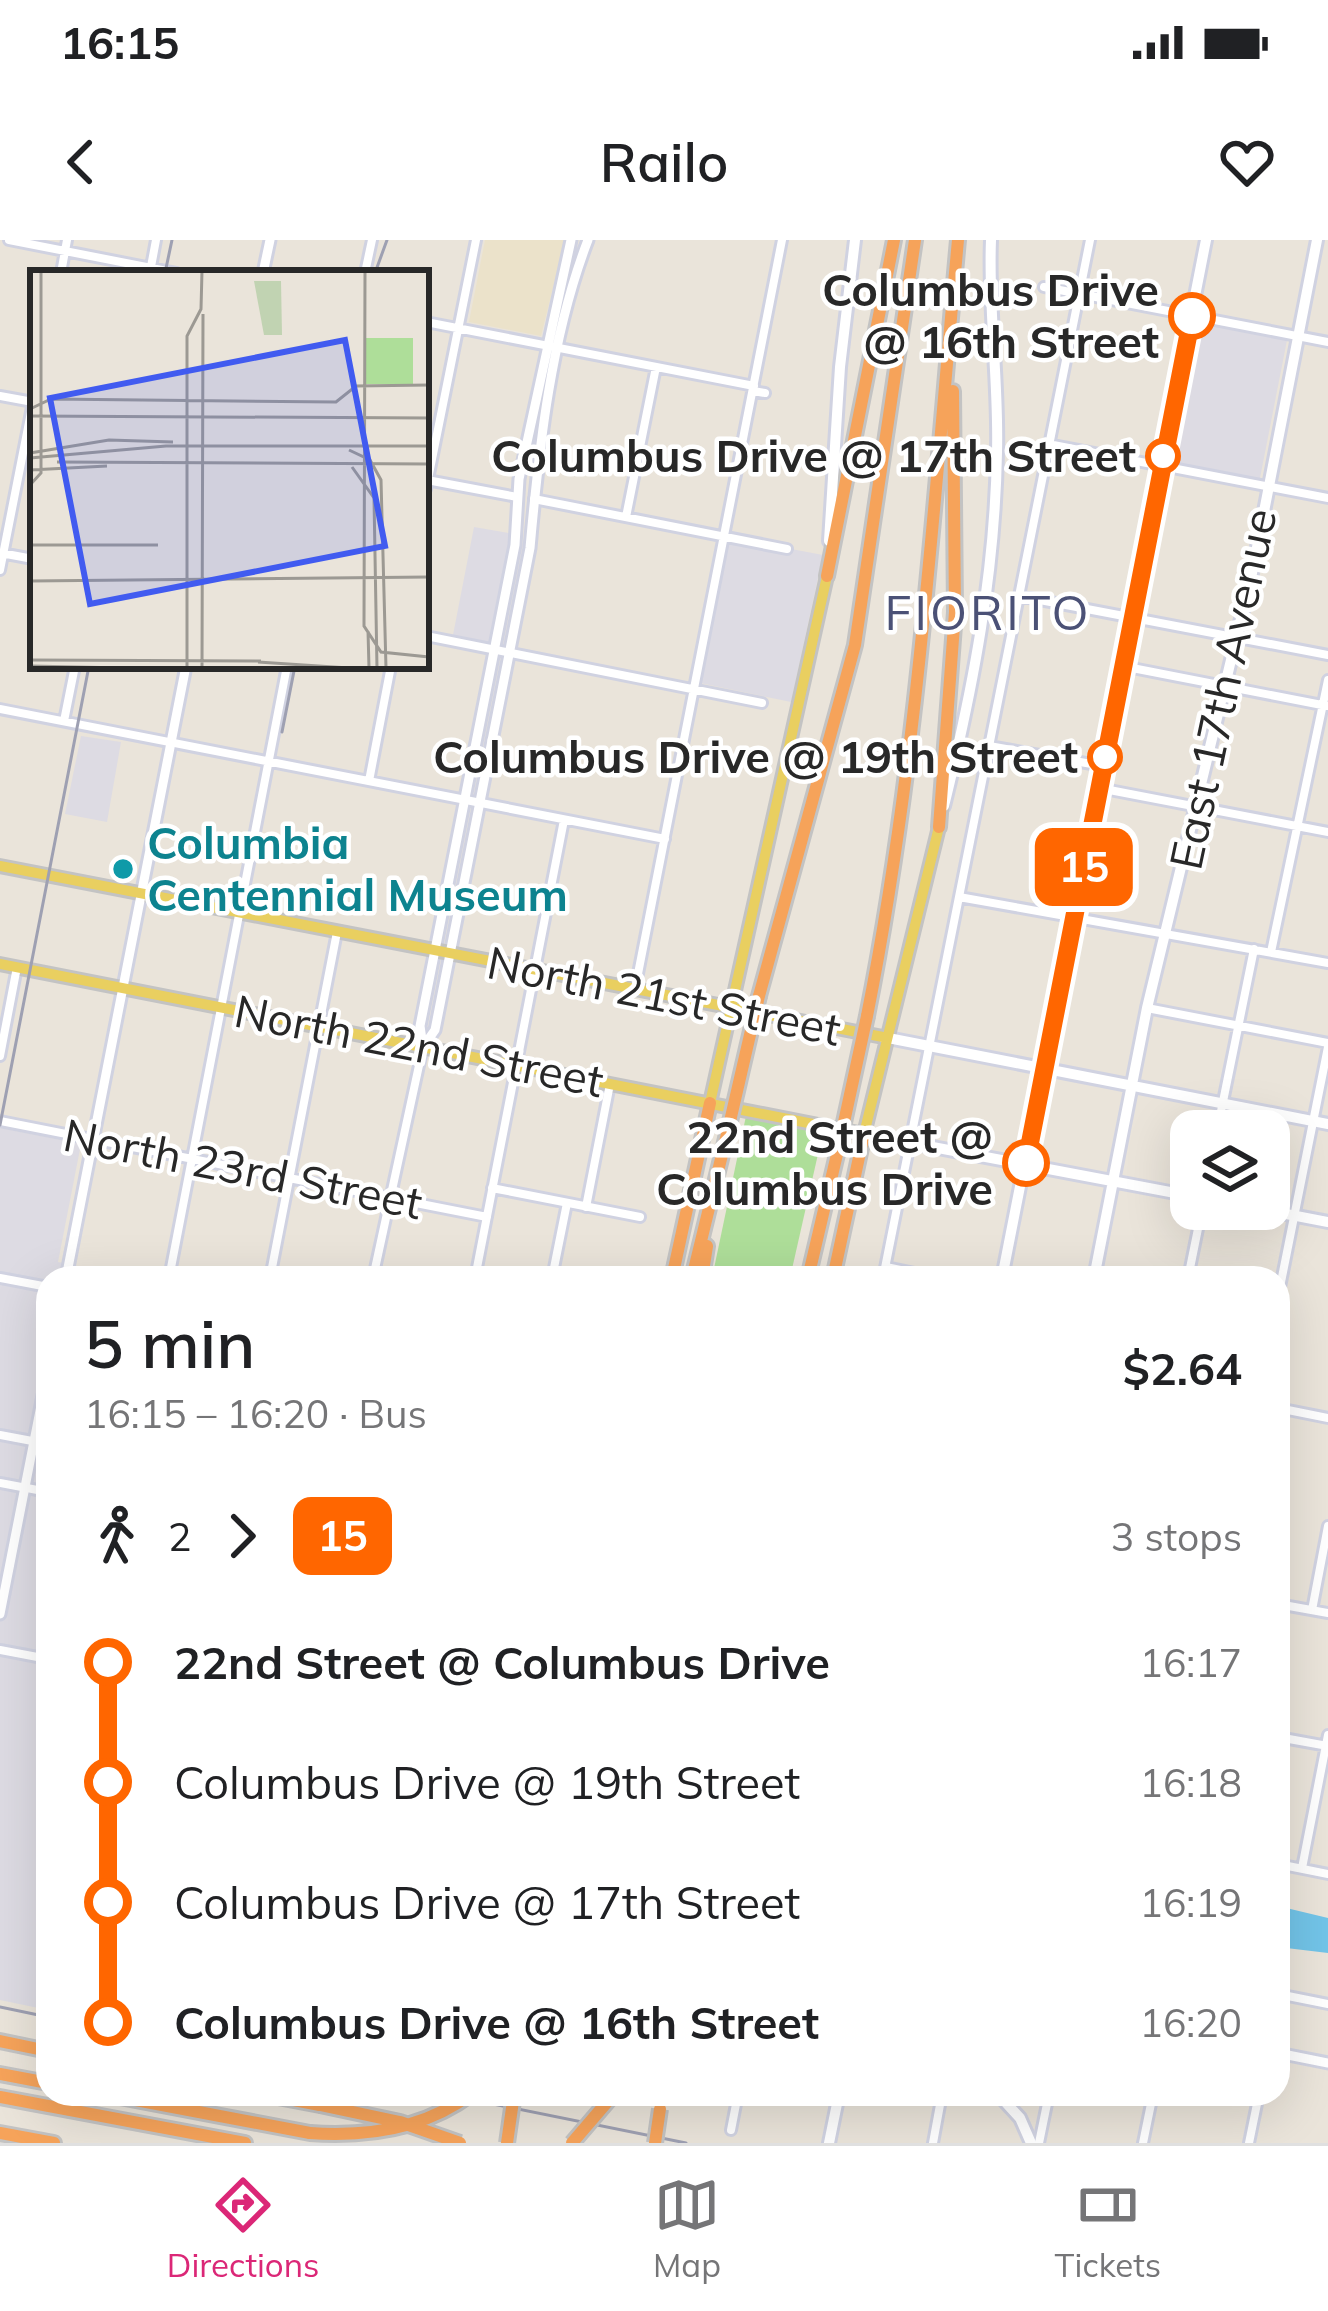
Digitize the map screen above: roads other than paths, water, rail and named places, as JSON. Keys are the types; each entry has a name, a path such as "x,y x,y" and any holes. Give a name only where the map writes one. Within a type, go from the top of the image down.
{"highway":[{"path":"827,576 895,240"},
{"path":"695,1266 759,996 855,645 915,240"},
{"path":"811,1266 867,1016 904,797 958,240"},
{"path":"939,827 955,612 952,329"},
{"path":"675,1266 710,1103"},
{"path":"835,1266 863,1133"},
{"path":"704,1266 720,1162"},
{"path":"4,2042 36,2049"},
{"path":"0,2074 36,2082"},
{"path":"0,2097 36,2104"},
{"path":"48,2106 245,2143"},
{"path":"172,2106 338,2135 417,2123 449,2106"},
{"path":"321,2106 400,2122 460,2143"},
{"path":"507,2143 512,2106"},
{"path":"572,2143 604,2106"},
{"path":"655,2143 661,2106"},
{"path":"0,2133 54,2143"}],"main road":[{"path":"710,1103 827,576 839,367 855,240"},
{"path":"863,1133 982,651 993,554 997,447 991,240"},
{"path":"1005,1266 1206,240"},
{"name":"East 17th Avenue","path":"1096,1266 1148,1008 1238,637 1317,241"},
{"name":"North 21st Street","path":"0,866 1328,1124"},
{"name":"North 22nd Street","path":"0,964 1170,1192"},
{"path":"688,999 720,995 736,976"},
{"path":"1290,1215 1328,1222"},
{"path":"829,2143 837,2106"},
{"path":"1009,2106 1035,2143"}],"street":[{"path":"9,240 66,246 150,270 156,240"},
{"path":"264,270 270,240"},
{"path":"366,270 372,240"},
{"path":"429,473 476,240"},
{"path":"375,1266 423,1047 420,1026 515,545 517,497 571,240"},
{"path":"423,1047 435,1030 530,548 532,499 560,348 588,240"},
{"path":"635,989 782,240"},
{"path":"886,1266 1090,240"},
{"path":"1044,287 1328,342"},
{"path":"429,323 766,389"},
{"path":"626,517 656,367"},
{"path":"0,396 30,401"},
{"path":"0,570 30,417"},
{"path":"1048,444 1328,498"},
{"path":"429,483 517,497"},
{"path":"532,499 787,549"},
{"path":"1018,596 1328,655"},
{"path":"429,637 762,703"},
{"path":"1122,666 1326,706"},
{"path":"64,722 74,669"},
{"path":"68,1266 185,669"},
{"path":"171,1266 286,669"},
{"path":"369,781 390,669"},
{"path":"1271,952 1328,680"},
{"path":"0,709 664,839"},
{"path":"989,746 1103,766"},
{"path":"1099,788 1328,832"},
{"path":"477,1266 565,820"},
{"path":"959,897 1167,930 1328,963"},
{"path":"271,1266 338,932"},
{"path":"1221,1110 1254,949"},
{"path":"0,1056 17,967"},
{"path":"1148,1008 1328,1045 1284,1266"},
{"path":"586,1207 610,1084"},
{"name":"North 23rd Street","path":"0,1121 487,1216"},
{"name":"North 23rd Street","path":"492,1189 640,1217"},
{"path":"555,1266 567,1203"},
{"path":"1190,1266 1198,1230"},
{"path":"0,1278 36,1286"},
{"path":"1290,1410 1328,1418"},
{"path":"0,1614 36,1432"},
{"path":"0,1435 34,1442"},
{"path":"0,1483 36,1490"},
{"path":"1312,1610 1328,1526"},
{"path":"1290,1606 1328,1613"},
{"path":"0,1649 36,1656"},
{"path":"1302,1868 1328,1735"},
{"path":"1290,1739 1327,1746"},
{"path":"1290,1866 1328,1874"},
{"path":"1290,1996 1328,2004"},
{"path":"1290,2055 1328,2063"},
{"path":"731,2130 736,2106"},
{"path":"933,2143 940,2106"},
{"path":"1035,2143 1046,2106"},
{"path":"1143,2143 1151,2106"},
{"path":"1249,2143 1257,2106"}],"water":[{"path":"1290,1909 1328,1918 1328,1953 1290,1948"}],"tram line":[{"path":"376,270 387,240"},
{"path":"282,732 294,669"}],"railway":[{"path":"166,270 172,240"},
{"path":"0,1125 88,669"},
{"path":"0,2007 36,2014"},
{"path":"503,2106 686,2143"}],"place":[{"name":"Columbus Drive @ 16th Street","path":"1192,316"},
{"name":"Columbus Drive @ 17th Street","path":"1163,456"},
{"name":"Columbus Drive @ 19th Street","path":"1105,757"},
{"name":"Columbia Centennial Museum","path":"123,869"},
{"name":"22nd Street @ Columbus Drive","path":"1026,1163"}],"district":[{"name":"FIORITO","path":"988,613"}]}
